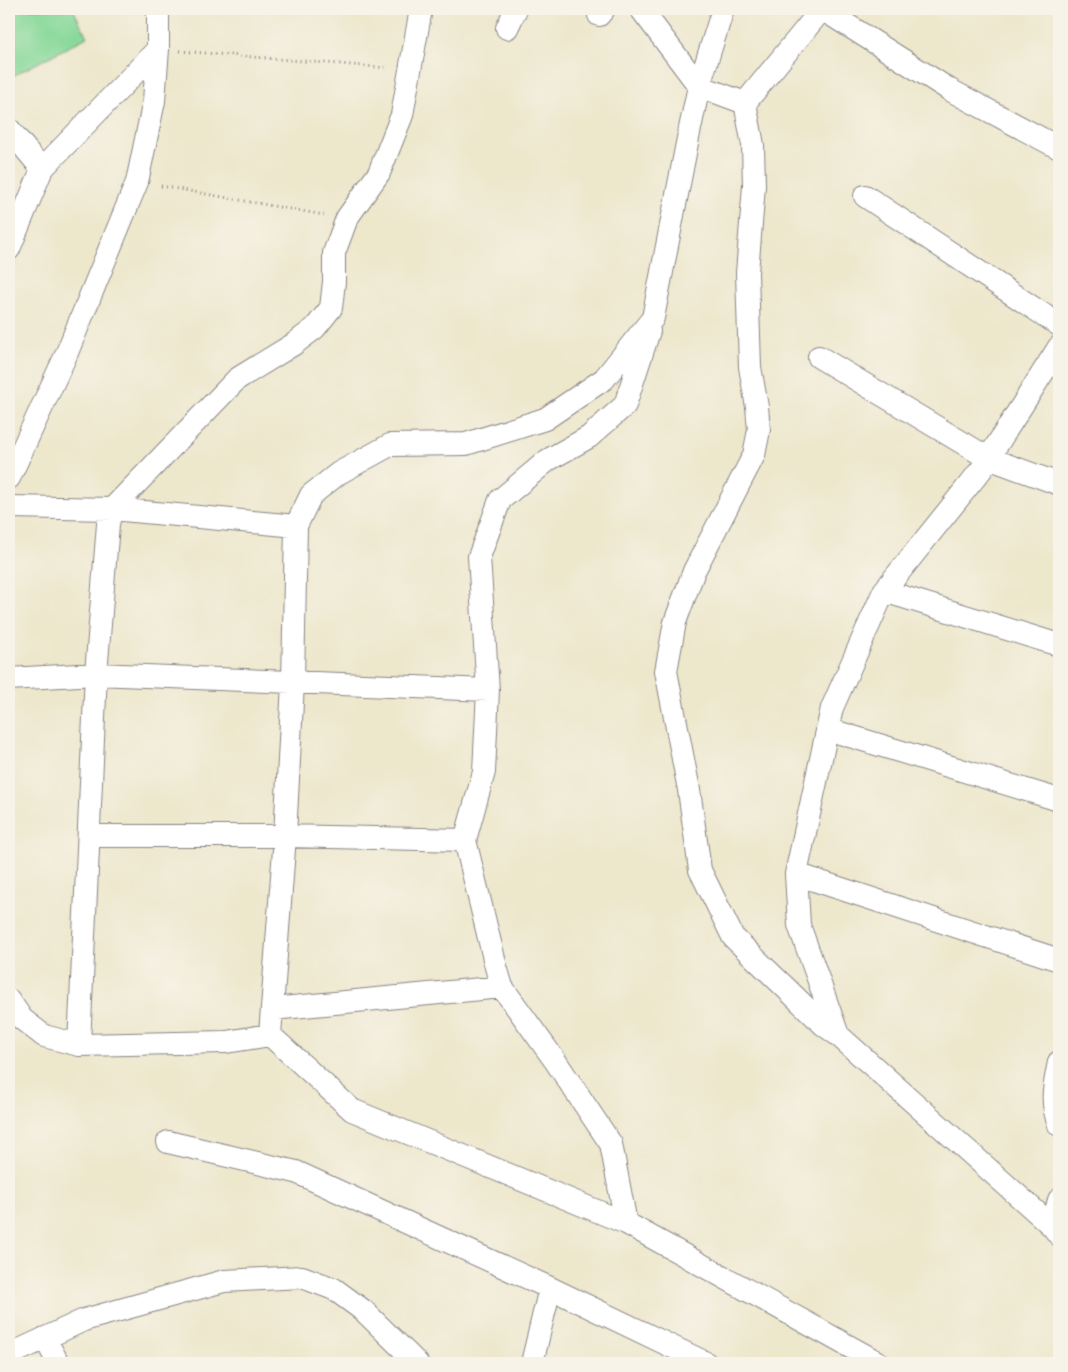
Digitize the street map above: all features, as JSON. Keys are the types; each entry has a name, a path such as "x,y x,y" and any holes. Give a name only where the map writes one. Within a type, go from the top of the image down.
{"street":[{"path":"9,478 66,355 137,182 154,101 158,49 158,9"},
{"path":"79,1045 96,674 108,524 112,509 237,379 294,344 315,328 331,308 334,282 334,254 347,218 380,173 402,115 420,9"},
{"path":"641,9 700,86 745,103"},
{"path":"626,1223 611,1144 556,1062 502,987 465,840 484,772 488,690 478,557 500,500 548,460 589,436 625,405 653,318 688,138 700,86 723,9"},
{"path":"745,103 822,9 950,90 1059,148"},
{"path":"9,249 42,169 158,49"},
{"path":"745,103 753,145 754,186 747,273 750,367 759,430 754,455 694,571 675,622 666,671 689,790 700,870 733,937 824,1025 838,1035 1056,1230"},
{"path":"9,129 42,169"},
{"path":"865,196 1059,325"},
{"path":"270,1035 285,836 293,683 296,526 311,495 339,473 390,445 466,444 545,419 604,379 653,318"},
{"path":"838,1035 800,925 796,874 832,708 884,591 981,470 1059,347"},
{"path":"819,357 988,458 1059,484"},
{"path":"9,507 112,509 296,526"},
{"path":"884,591 1059,646"},
{"path":"9,679 96,674 488,690"},
{"path":"827,729 1059,800"},
{"path":"88,836 285,836 465,840"},
{"path":"796,874 1059,960"},
{"path":"272,1009 502,987"},
{"path":"9,1000 22,1019 44,1036 79,1045 226,1042 270,1035"},
{"path":"270,1035 352,1110 626,1223 879,1363"},
{"path":"1059,1062 1052,1093 1054,1112 1059,1125"},
{"path":"168,1142 296,1172 550,1288 706,1363"},
{"path":"1056,1230 1059,1200"},
{"path":"9,1355 84,1320 224,1281 302,1277 334,1289 364,1311 417,1363"},
{"path":"532,1363 550,1288"},
{"path":"45,1338 58,1363"}],"path":[{"path":"158,49 411,70"},
{"path":"137,182 347,218"}],"green space":[{"path":"9,9 73,9 87,37 9,78"}]}
